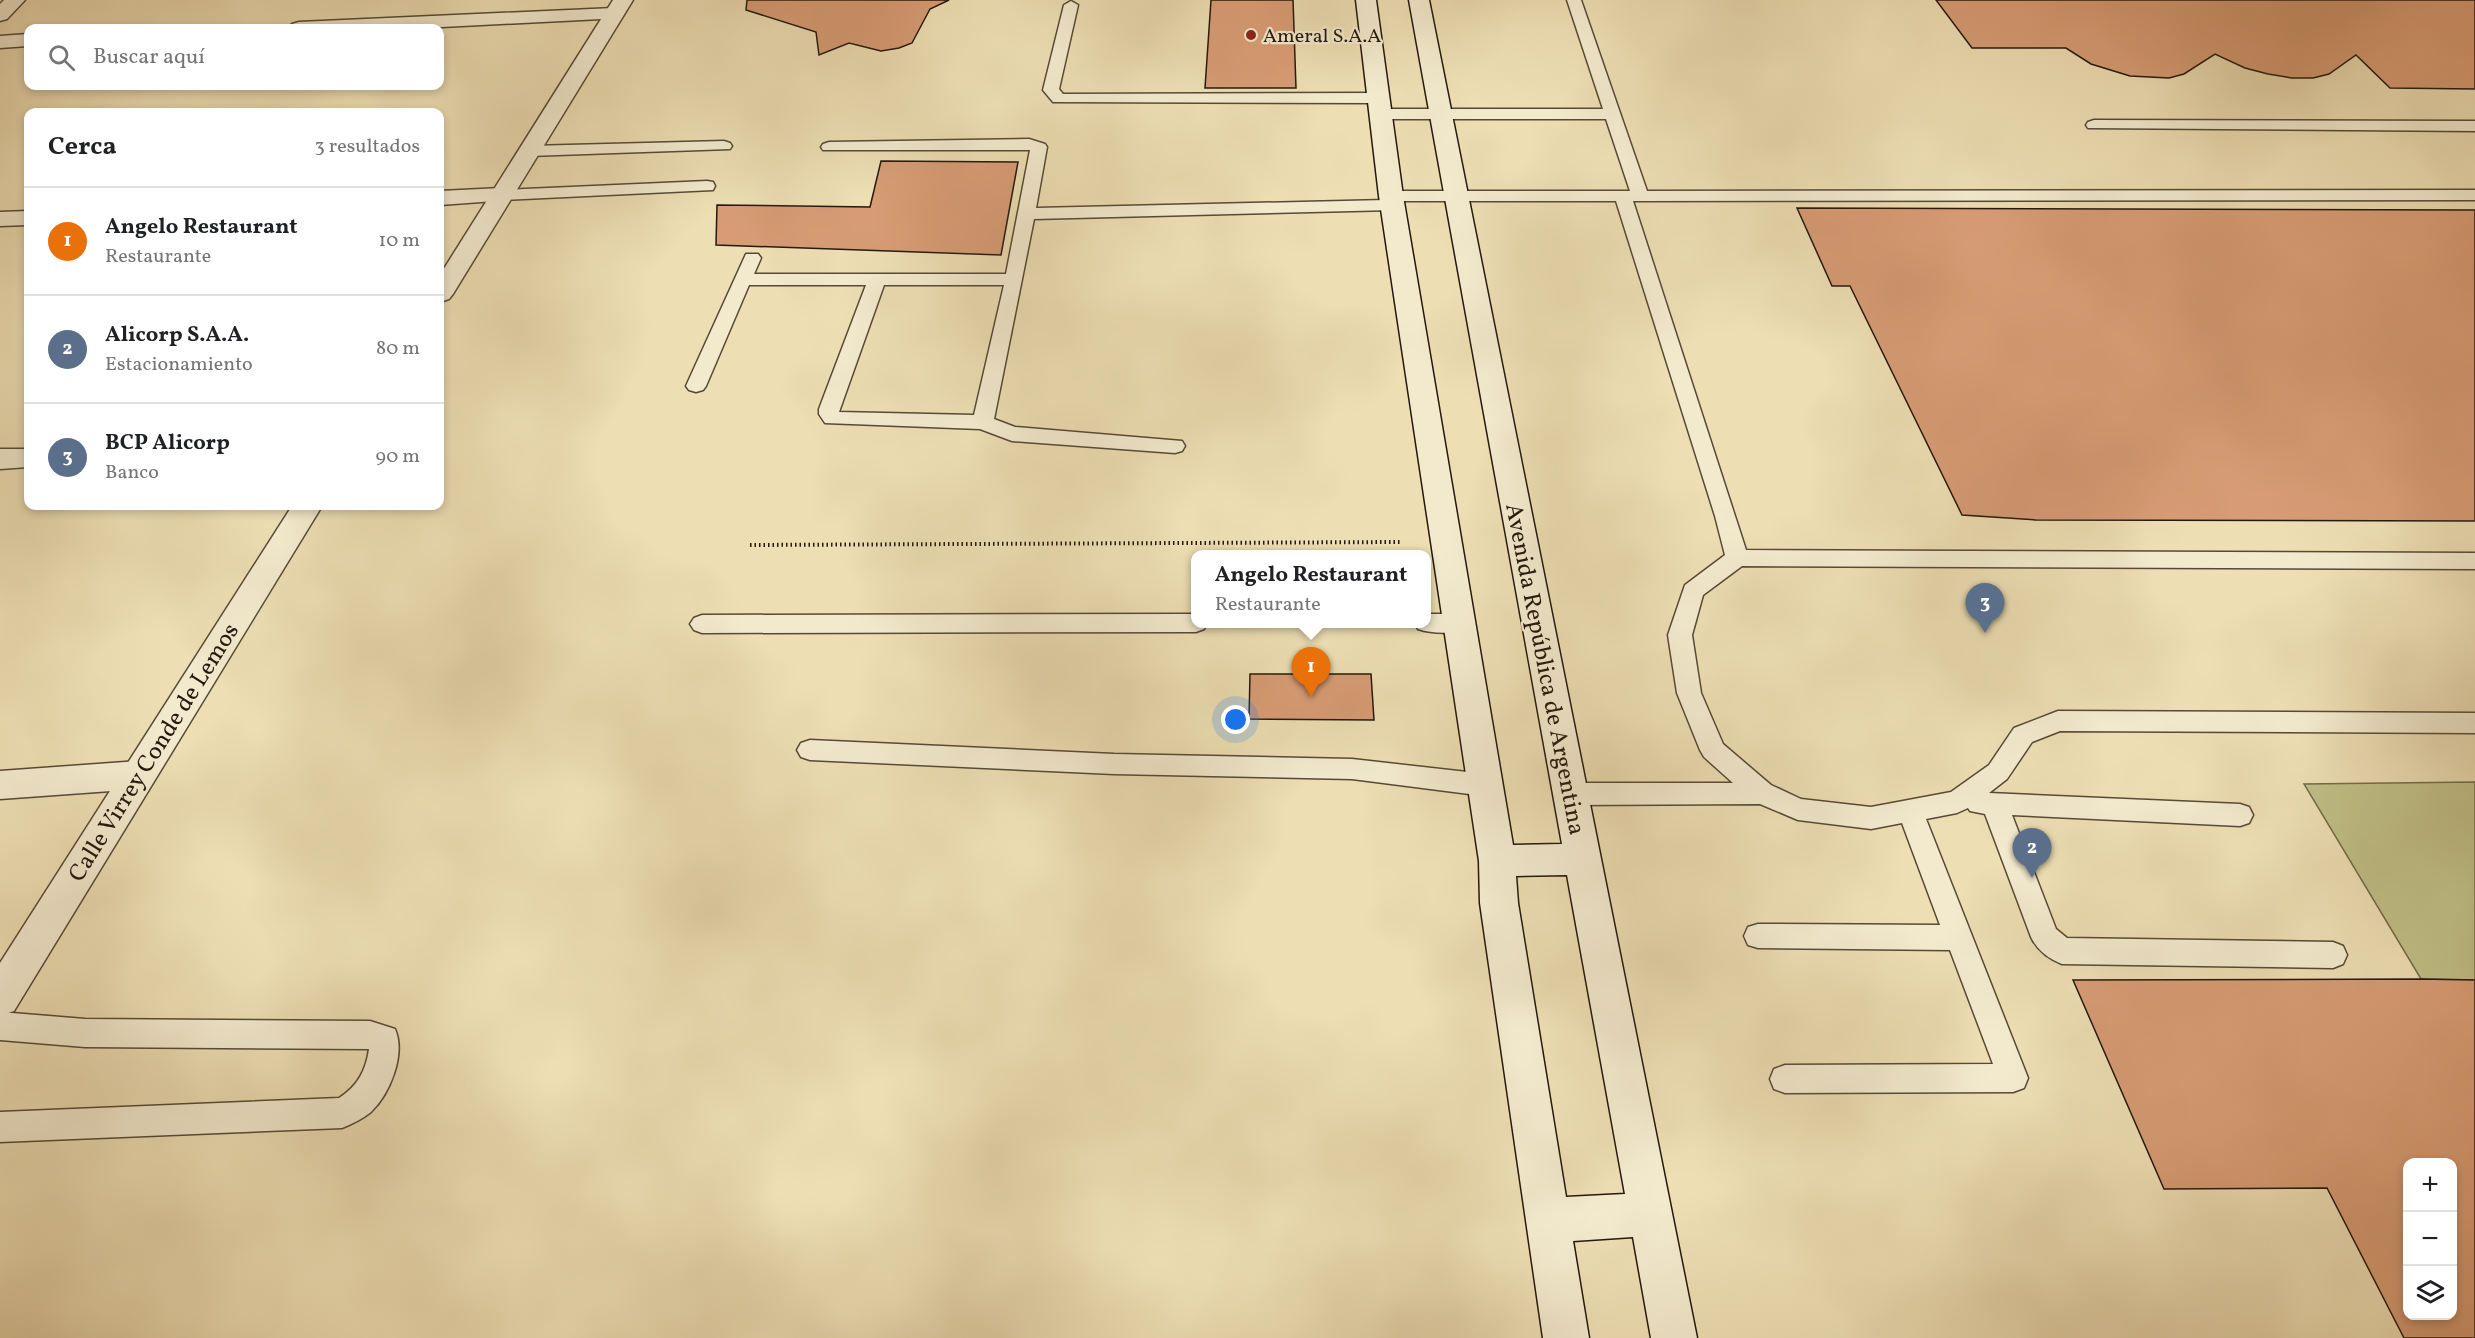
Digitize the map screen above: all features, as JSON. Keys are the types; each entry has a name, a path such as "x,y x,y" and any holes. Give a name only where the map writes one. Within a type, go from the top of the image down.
{"main road":[{"path":"0,15 15,0"},
{"path":"1366,0 1392,200 1497,861 1499,903 1566,1338"},
{"name":"Avenida República de Argentina","path":"1419,0 1674,1338"},
{"path":"360,24 619,7"},
{"path":"444,288 619,7"},
{"path":"0,42 24,40"},
{"path":"444,198 501,195"},
{"path":"0,219 24,218"},
{"path":"0,459 24,458"},
{"name":"Calle Virrey Conde de Lemos","path":"0,998 305,510"},
{"path":"0,785 139,775"},
{"path":"1497,861 1582,859"},
{"path":"1549,1220 1650,1214"}],"lane":[{"path":"1574,0 1612,114 1631,196 1737,558"},
{"path":"1071,5 1051,90 1059,99 1379,106 1441,114 1612,114"},
{"path":"2094,125 2475,126"},
{"path":"829,147 1034,144 1039,147 1014,279 983,422"},
{"path":"529,150 724,146"},
{"path":"501,195 707,186"},
{"path":"1026,214 1323,205 1456,196 2475,195"},
{"path":"696,386 752,258"},
{"path":"877,279 829,409 832,418 983,422 1012,434 1175,446"},
{"path":"742,280 1014,279"},
{"path":"2240,815 1957,802 1871,818 1798,809 1762,793 1713,750 1689,693 1680,635 1693,591 1737,558 2475,561"},
{"path":"702,624 1191,623"},
{"path":"1431,623 1460,623"},
{"path":"1957,802 1998,772 2023,735 2058,721 2475,723"},
{"path":"810,750 1114,764 1352,769 1485,785"},
{"path":"1570,794 1762,793"},
{"path":"1994,803 2045,937 2062,951 2333,955"},
{"path":"1785,1078 2013,1078 1910,812"},
{"path":"1758,936 1959,938"},
{"path":"0,1026 85,1033 370,1035 385,1039 384,1060 370,1092 356,1107 342,1113 0,1127"}],"path":[{"path":"750,545 1447,541"}],"shaded area":[{"path":"2475,782 2475,980 2421,979 2304,784"}],"building":[{"path":"747,0 949,0 930,9 912,43 881,51 849,43 819,55 816,32 746,10"},
{"name":"Ameral S.A.A","path":"1211,0 1293,0 1296,88 1205,88"},
{"path":"1936,0 2475,0 2475,89 2390,88 2356,55 2329,74 2313,78 2292,78 2268,74 2245,68 2215,54 2184,74 2169,78 2130,76 2091,64 2066,48 1972,48"},
{"path":"881,161 1018,162 1001,255 716,245 717,205 870,207"},
{"path":"1797,208 2475,210 2475,521 2036,520 1962,515 1850,286 1832,286"},
{"path":"1250,674 1371,674 1374,720 1249,719"},
{"path":"2073,980 2475,980 2475,1338 2404,1338 2327,1188 2164,1189"}],"place":[{"name":"Ameral S.A.A","path":"1251,35"},
{"name":"BCP Alicorp","path":"1985,633"},
{"name":"Angelo Restaurant","path":"1311,697"},
{"name":"Alicorp S.A.A.","path":"2032,878"}]}
